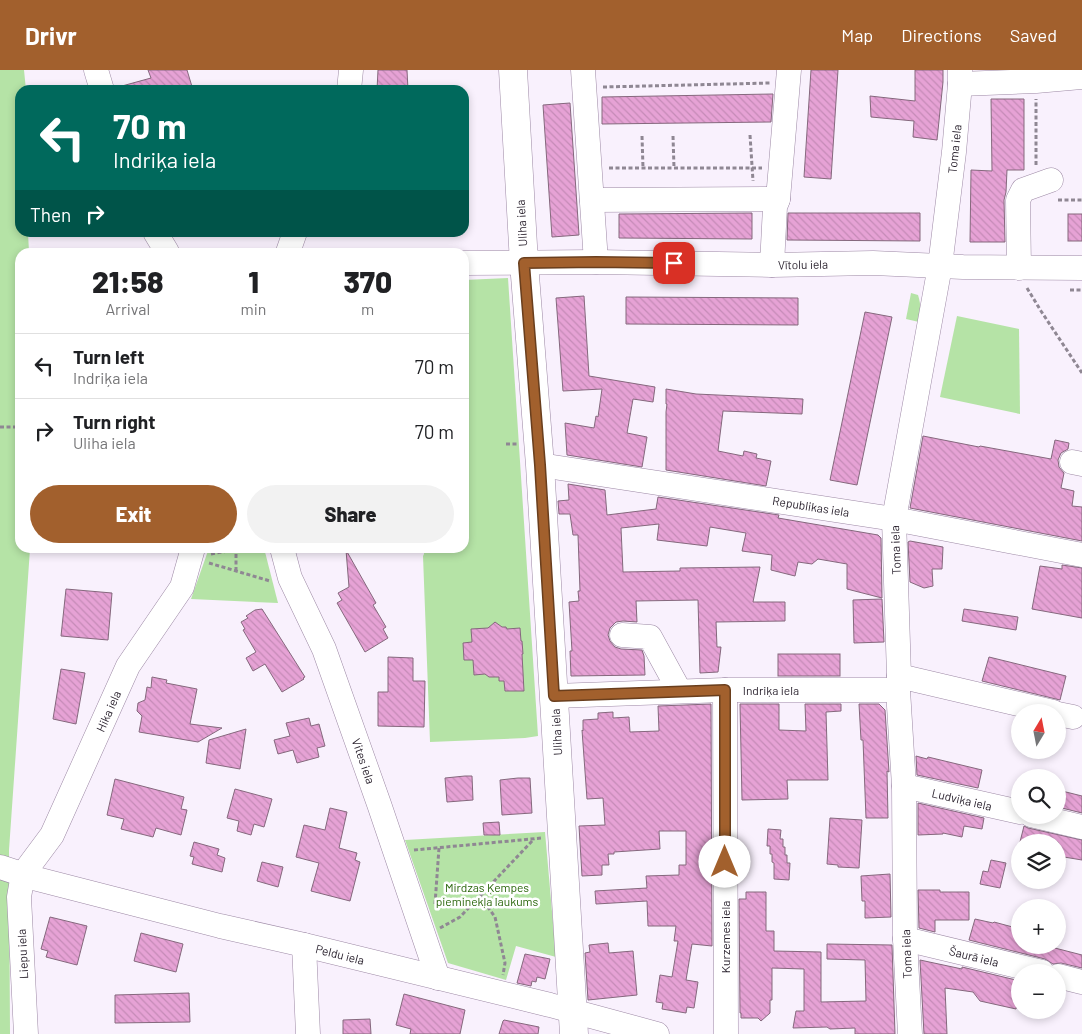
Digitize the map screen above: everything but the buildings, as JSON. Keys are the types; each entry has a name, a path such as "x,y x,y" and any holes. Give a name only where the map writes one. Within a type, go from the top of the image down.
{"main road":[{"name":"Uliha iela","path":"513,70 524,263 540,465 573,1022"}],"street":[{"path":"96,70 100,85"},
{"path":"350,85 352,70"},
{"path":"772,265 775,207 778,199 788,76"},
{"path":"960,77 1036,81 1082,77"},
{"name":"Toma iela","path":"910,1034 905,939 904,786 898,683 894,519 940,266 952,169 960,77"},
{"path":"584,79 596,262"},
{"path":"1023,278 1018,200 1023,190 1044,183"},
{"path":"592,200 778,199"},
{"path":"158,237 165,248"},
{"name":"Vītolu iela","path":"469,263 596,262 772,265 873,263 940,266 1023,278 1082,268"},
{"name":"Republikas iela","path":"540,465 894,519 1082,555"},
{"name":"Vites iela","path":"283,553 290,578 324,649 396,852 438,978"},
{"name":"Hika iela","path":"23,874 52,835 128,666 182,587 199,555"},
{"path":"622,635 650,637 679,690"},
{"name":"Indriķa iela","path":"554,696 898,683 1011,704"},
{"name":"Kurzemes iela","path":"725,690 726,1034"},
{"name":"Ludviķa iela","path":"904,786 1011,810"},
{"path":"1066,823 1082,827"},
{"name":"Peldu iela","path":"0,867 220,926 438,978 573,1022 657,1034"},
{"name":"Liepu iela","path":"23,874 19,897 26,1034"},
{"name":"Šaurā iela","path":"905,939 1011,965"},
{"path":"304,945 308,1034"},
{"path":"1066,978 1082,982"}],"path":[{"path":"584,79 788,76"},
{"path":"1036,81 1044,183"},
{"path":"750,134 754,199"},
{"path":"642,136 643,168"},
{"path":"673,136 674,168"},
{"path":"590,168 781,168"},
{"path":"1023,278 1041,311 1082,373"},
{"path":"0,427 15,427"},
{"path":"236,553 236,571"},
{"path":"199,555 236,571 277,583"},
{"path":"396,852 550,838"},
{"path":"433,932 460,917 534,839"},
{"path":"435,904 439,848"},
{"path":"480,896 495,918 505,963"}],"green space":[{"path":"0,70 24,70 26,85 15,85 15,237 28,237 29,248 15,248 15,553 30,553 9,850 10,1034 0,1034"},
{"path":"508,278 538,736 430,742 423,556 424,553 469,553 469,280"},
{"path":"911,293 918,295 919,298 919,322 906,319"},
{"path":"957,316 1019,329 1020,414 940,397"},
{"path":"207,553 265,553 278,603 191,599"},
{"name":"Mirdzas Ķempes pieminekļa laukums","path":"545,832 556,957 516,946 506,980 448,963 405,840"}],"route":[{"path":"674,263 524,263 540,465 554,696 679,690 725,690 725,862"}]}
